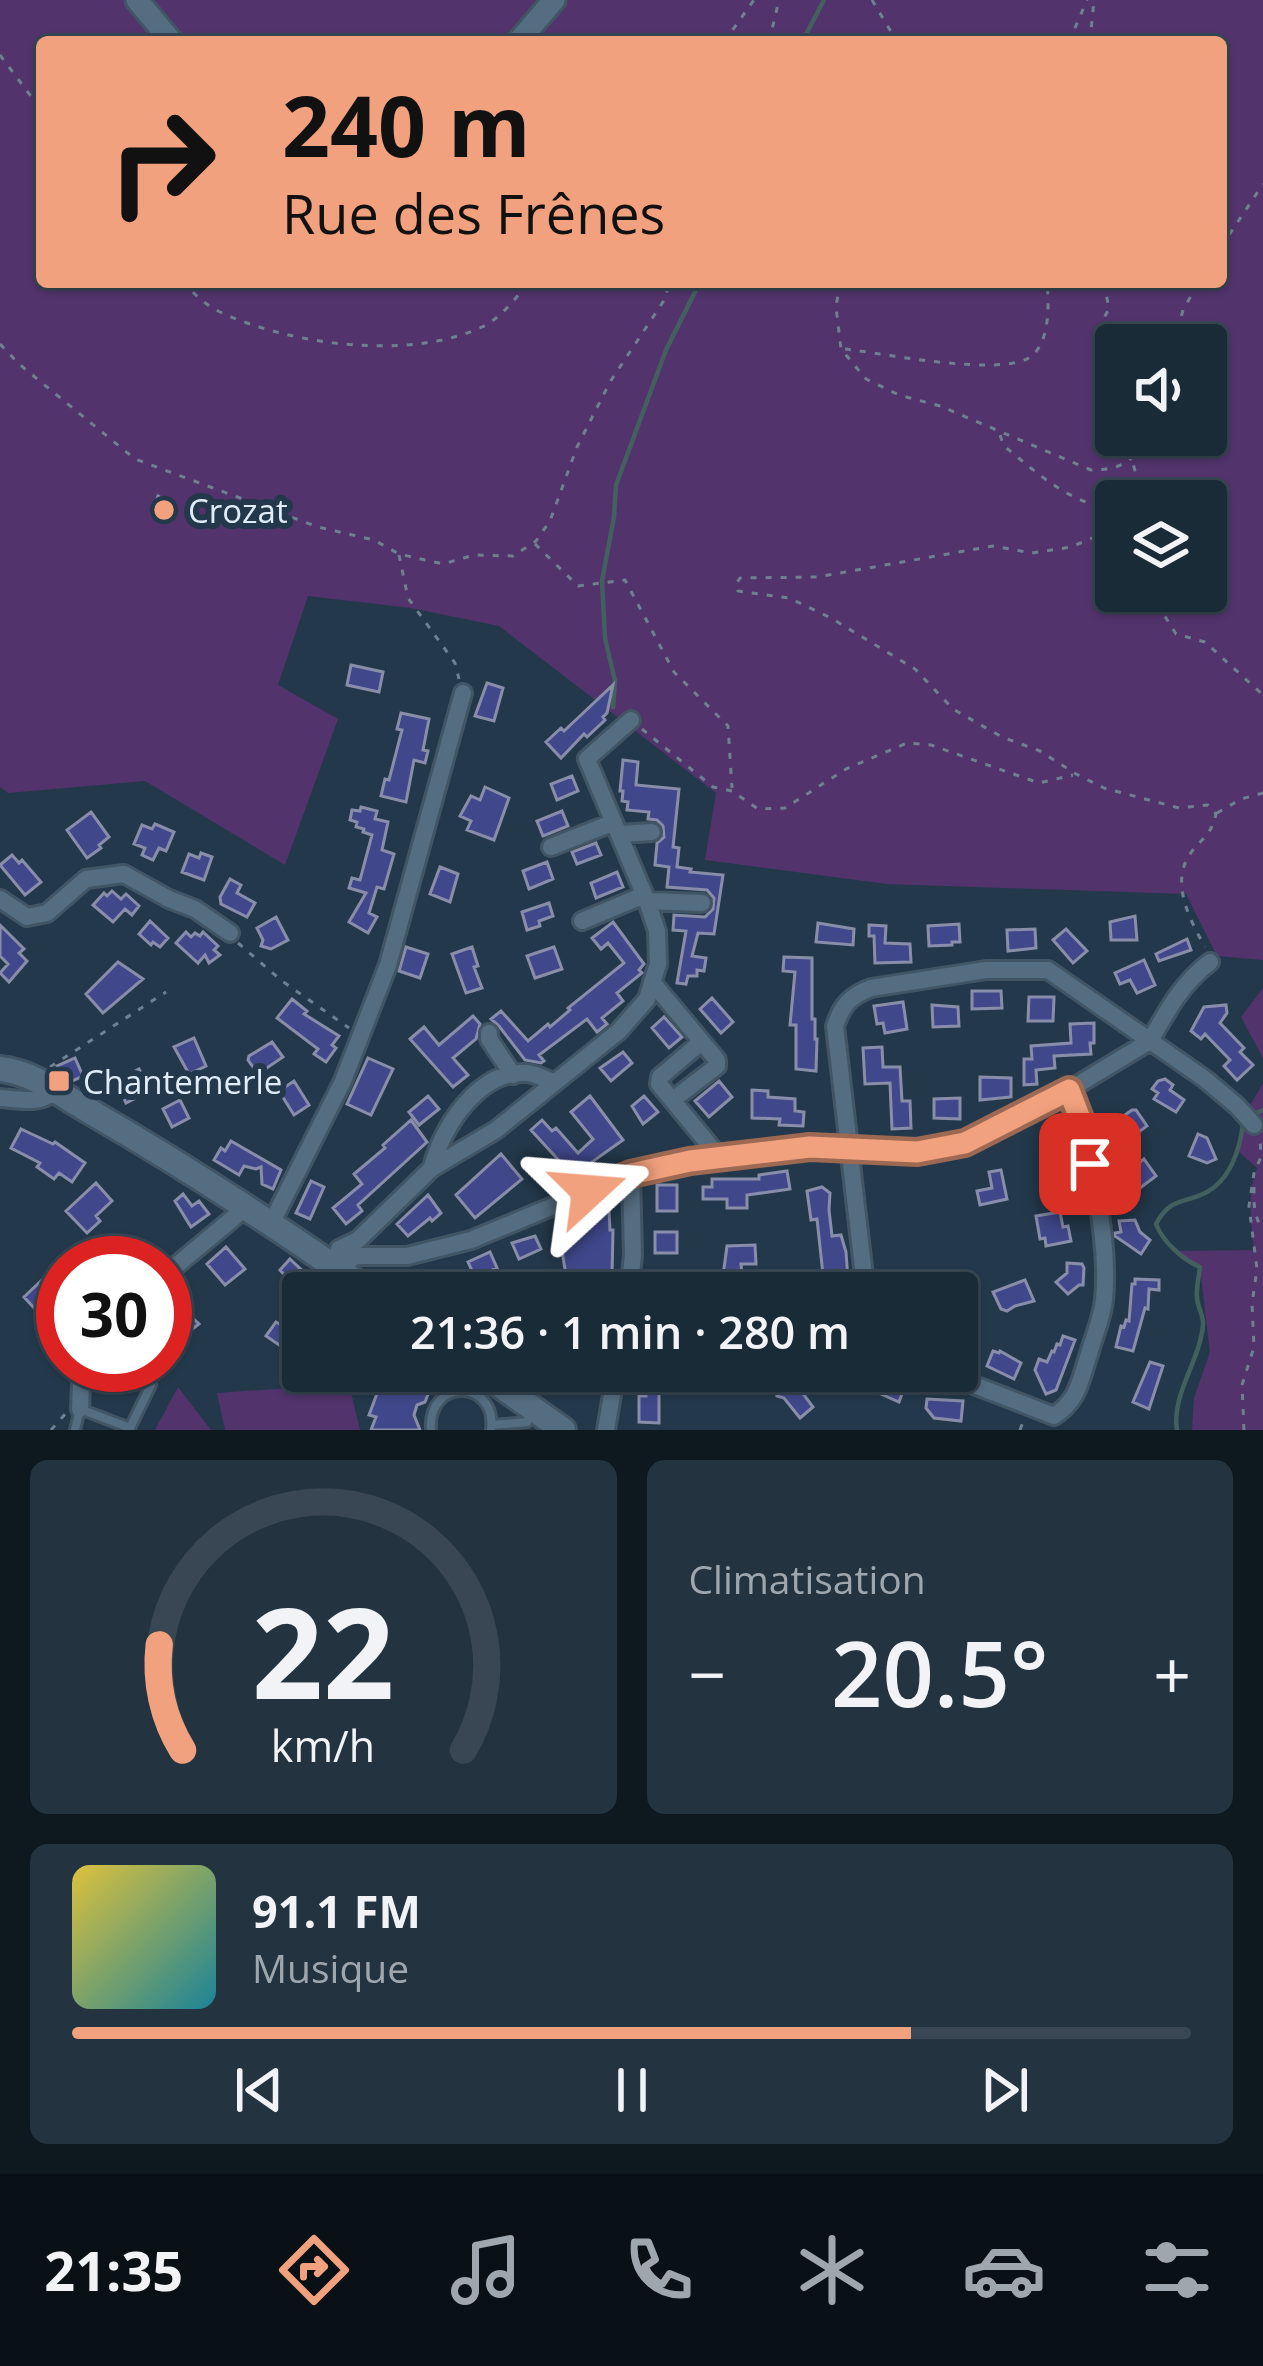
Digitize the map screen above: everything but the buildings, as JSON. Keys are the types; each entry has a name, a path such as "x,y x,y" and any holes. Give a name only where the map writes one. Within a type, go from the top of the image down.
{"main road":[{"path":"4,1064 272,1222 349,1254 360,1272"},
{"path":"501,1392 528,1420 563,1430"}],"street":[{"path":"137,0 167,36"},
{"path":"523,36 554,0"},
{"path":"272,1222 327,1117 388,964 463,693"},
{"path":"349,1254 432,1168 496,1130 619,1031 647,999 658,964 657,931 587,759 631,720"},
{"path":"551,847 617,828 652,832"},
{"path":"0,899 26,917 47,914 86,879 124,874 195,909 230,934"},
{"path":"582,921 646,898 702,903"},
{"path":"349,1254 406,1256 471,1240 631,1174 720,1157 810,1147 917,1152 965,1143 1069,1090 1150,1041 1171,1002 1210,962"},
{"path":"863,1272 836,1025 842,1006 871,988 986,970 1048,970 1227,1096 1254,1125"},
{"path":"652,982 717,1060 716,1066 674,1099"},
{"path":"490,1033 488,1039 513,1076"},
{"path":"700,1043 660,1077 658,1084 720,1157"},
{"path":"432,1168 436,1150 472,1095 500,1078 526,1073 553,1082"},
{"path":"0,1098 47,1098 46,1087"},
{"path":"978,1387 1054,1416 1069,1406 1077,1392 1104,1305 1106,1256 1084,1129 1069,1090"},
{"path":"631,1174 631,1272"},
{"path":"192,1252 245,1205"},
{"path":"80,1409 81,1392"},
{"path":"606,1430 612,1392"}],"lane":[{"path":"431,1430 434,1406 460,1390 486,1402 492,1427 528,1420"},
{"path":"76,1430 80,1409 130,1428 148,1392"}],"path":[{"path":"728,36 754,0"},
{"path":"770,36 779,0"},
{"path":"872,0 893,36"},
{"path":"1072,36 1087,0"},
{"path":"1091,36 1094,0"},
{"path":"0,55 36,104"},
{"path":"1227,239 1263,184"},
{"path":"189,288 215,310 286,334 372,347 427,343 484,326 524,288"},
{"path":"0,344 135,459 318,526 374,540 399,554 443,564 475,555 513,556 533,543 550,521 577,448 610,382 667,288"},
{"path":"839,288 836,307 841,349 866,379 1091,470 1110,470 1135,456"},
{"path":"841,349 923,362 1015,364 1032,356 1039,346 1048,317 1047,288"},
{"path":"1105,288 1109,309 1102,321 1105,419 1132,460 1137,480"},
{"path":"1179,324 1196,288"},
{"path":"999,432 1004,446 1064,494 1095,506"},
{"path":"1095,537 1032,554 993,546 817,577 740,578 736,584 738,591 789,598 831,618 915,670 953,709 1104,788 1179,808 1208,805 1216,814"},
{"path":"533,543 578,586 625,580 674,672 728,726 732,791"},
{"path":"399,554 408,598 455,663 463,693"},
{"path":"1162,612 1176,634 1205,642 1263,695"},
{"path":"631,720 713,787 732,791 758,809 785,808 846,769 907,743 932,745 1039,783 1076,774"},
{"path":"1210,962 1181,893 1187,857 1211,831 1216,814 1240,799 1263,793"},
{"path":"230,934 282,981 360,1036"},
{"path":"46,1087 46,1070 166,992"},
{"path":"1244,1430 1242,1385 1254,1347 1252,1304 1257,1269 1249,1206 1262,1144 1254,1125"},
{"path":"1254,1173 1254,1208 1263,1228"},
{"path":"51,1430 64,1414 80,1409"}],"shaded area":[{"path":"0,0 1263,0 1263,960 1217,956 1186,894 887,884 705,860 716,793 499,626 411,608 308,596 278,685 338,719 285,865 145,781 8,793 0,787"},
{"path":"1263,988 1263,1058 1241,1017"},
{"path":"1263,1083 1263,1430 1192,1430 1194,1398 1210,1352 1200,1268 1177,1251 1254,1250 1251,1198 1257,1168 1238,1151 1249,1107"},
{"path":"282,1389 351,1392 360,1430 225,1430 217,1393"},
{"path":"175,1392 182,1392 211,1430 155,1430"}],"waterway":[{"path":"805,36 824,0"},
{"path":"613,707 615,681 605,638 602,581 616,485 666,350 697,288"},
{"path":"1256,1113 1263,1110"},
{"path":"1177,1430 1178,1404 1203,1325 1197,1293 1200,1267 1174,1249 1156,1224 1172,1206 1221,1181 1236,1154 1243,1124"}],"place":[{"name":"Crozat","path":"164,510"},
{"name":"Chantemerle","path":"59,1081"}],"route":[{"path":"589,1191 631,1174 690,1161 810,1147 917,1152 965,1143 1069,1090 1084,1129 1090,1164"}]}
